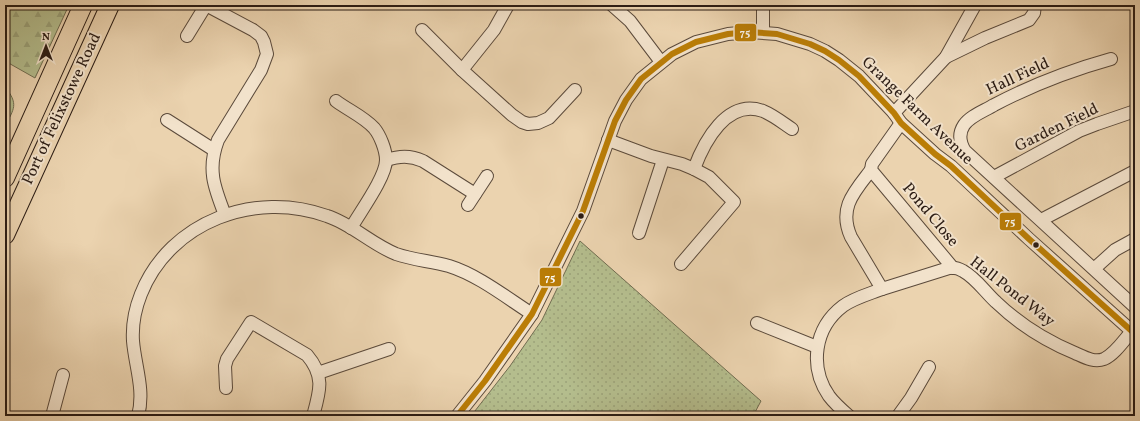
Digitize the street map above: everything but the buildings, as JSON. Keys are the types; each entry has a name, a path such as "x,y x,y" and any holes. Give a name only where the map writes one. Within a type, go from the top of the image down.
{"highway":[{"name":"Port of Felixstowe Road","path":"5,178 83,5"},
{"name":"Port of Felixstowe Road","path":"5,235 110,5"}],"street":[{"path":"186,36 206,5 253,30 261,36 264,42 266,54 262,70 218,140 214,150 212,171 214,184 225,215"},
{"path":"462,70 494,30 508,5"},
{"path":"612,5 630,21 662,62"},
{"path":"763,32 764,5"},
{"path":"882,289 851,237 845,218 846,212 856,190 871,170 872,164 898,118 946,57 975,5"},
{"path":"946,57 985,38 1029,20 1034,13 1035,5"},
{"path":"422,30 462,70 512,115 522,122 528,124 538,123 549,118 575,90"},
{"name":"Grange Farm Avenue","path":"456,416 484,381 532,314 583,211 615,121 626,100 641,79 684,47 706,38 739,32 763,32 791,37 825,51 859,76 898,118 935,154 952,166 1029,239 1130,330"},
{"name":"Hall Field","path":"964,149 960,137 963,126 975,116 1050,78 1071,70 1112,59"},
{"path":"336,101 368,123 375,130 383,146 386,160 381,178 351,228"},
{"path":"694,169 704,146 710,137 728,116 735,113 750,110 763,112 792,129"},
{"name":"Garden Field","path":"994,177 1079,131 1135,111"},
{"path":"167,120 214,150"},
{"path":"608,140 663,160 682,164 694,169 710,177 734,202 681,264"},
{"path":"952,166 964,149"},
{"name":"Grange Farm Avenue","path":"964,149 1095,268 1135,307"},
{"path":"386,160 403,156 416,158 475,194"},
{"path":"639,233 663,160"},
{"name":"Pond Close","path":"871,170 953,268"},
{"path":"1041,220 1135,171"},
{"path":"468,205 487,176"},
{"path":"138,416 141,393 133,340 133,327 134,314 143,288 169,250 186,235 236,211 262,207 289,207 304,209 328,216 396,254 448,266 467,274 532,314"},
{"path":"1095,268 1116,250 1135,239"},
{"name":"Pond Close","path":"817,347 826,324 838,311 854,300 882,289 953,268"},
{"name":"Hall Pond Way","path":"953,268 960,269 968,274 1001,306 1033,332 1061,347 1089,359 1105,359 1111,355 1130,330 1135,310"},
{"path":"226,388 225,366 227,359 251,322 307,355 313,363 318,373 320,382 313,416"},
{"path":"757,323 817,347 816,360 823,385 833,401 849,416"},
{"path":"318,373 389,348"},
{"path":"898,416 911,398 929,367"},
{"path":"52,416 63,375"}],"green space":[{"path":"5,5 69,5 35,78 5,61"},
{"path":"5,87 14,102 14,106 5,126"},
{"path":"580,241 761,401 753,416 471,416 510,366 542,320"}],"transit line":[{"name":"75","path":"457,416 485,381 532,314 583,211 615,121 626,100 641,79 672,54 696,42 728,34 750,32 777,34 810,44 839,60 859,76 894,113 901,123 935,154 951,166 1029,239 1135,334"}]}
